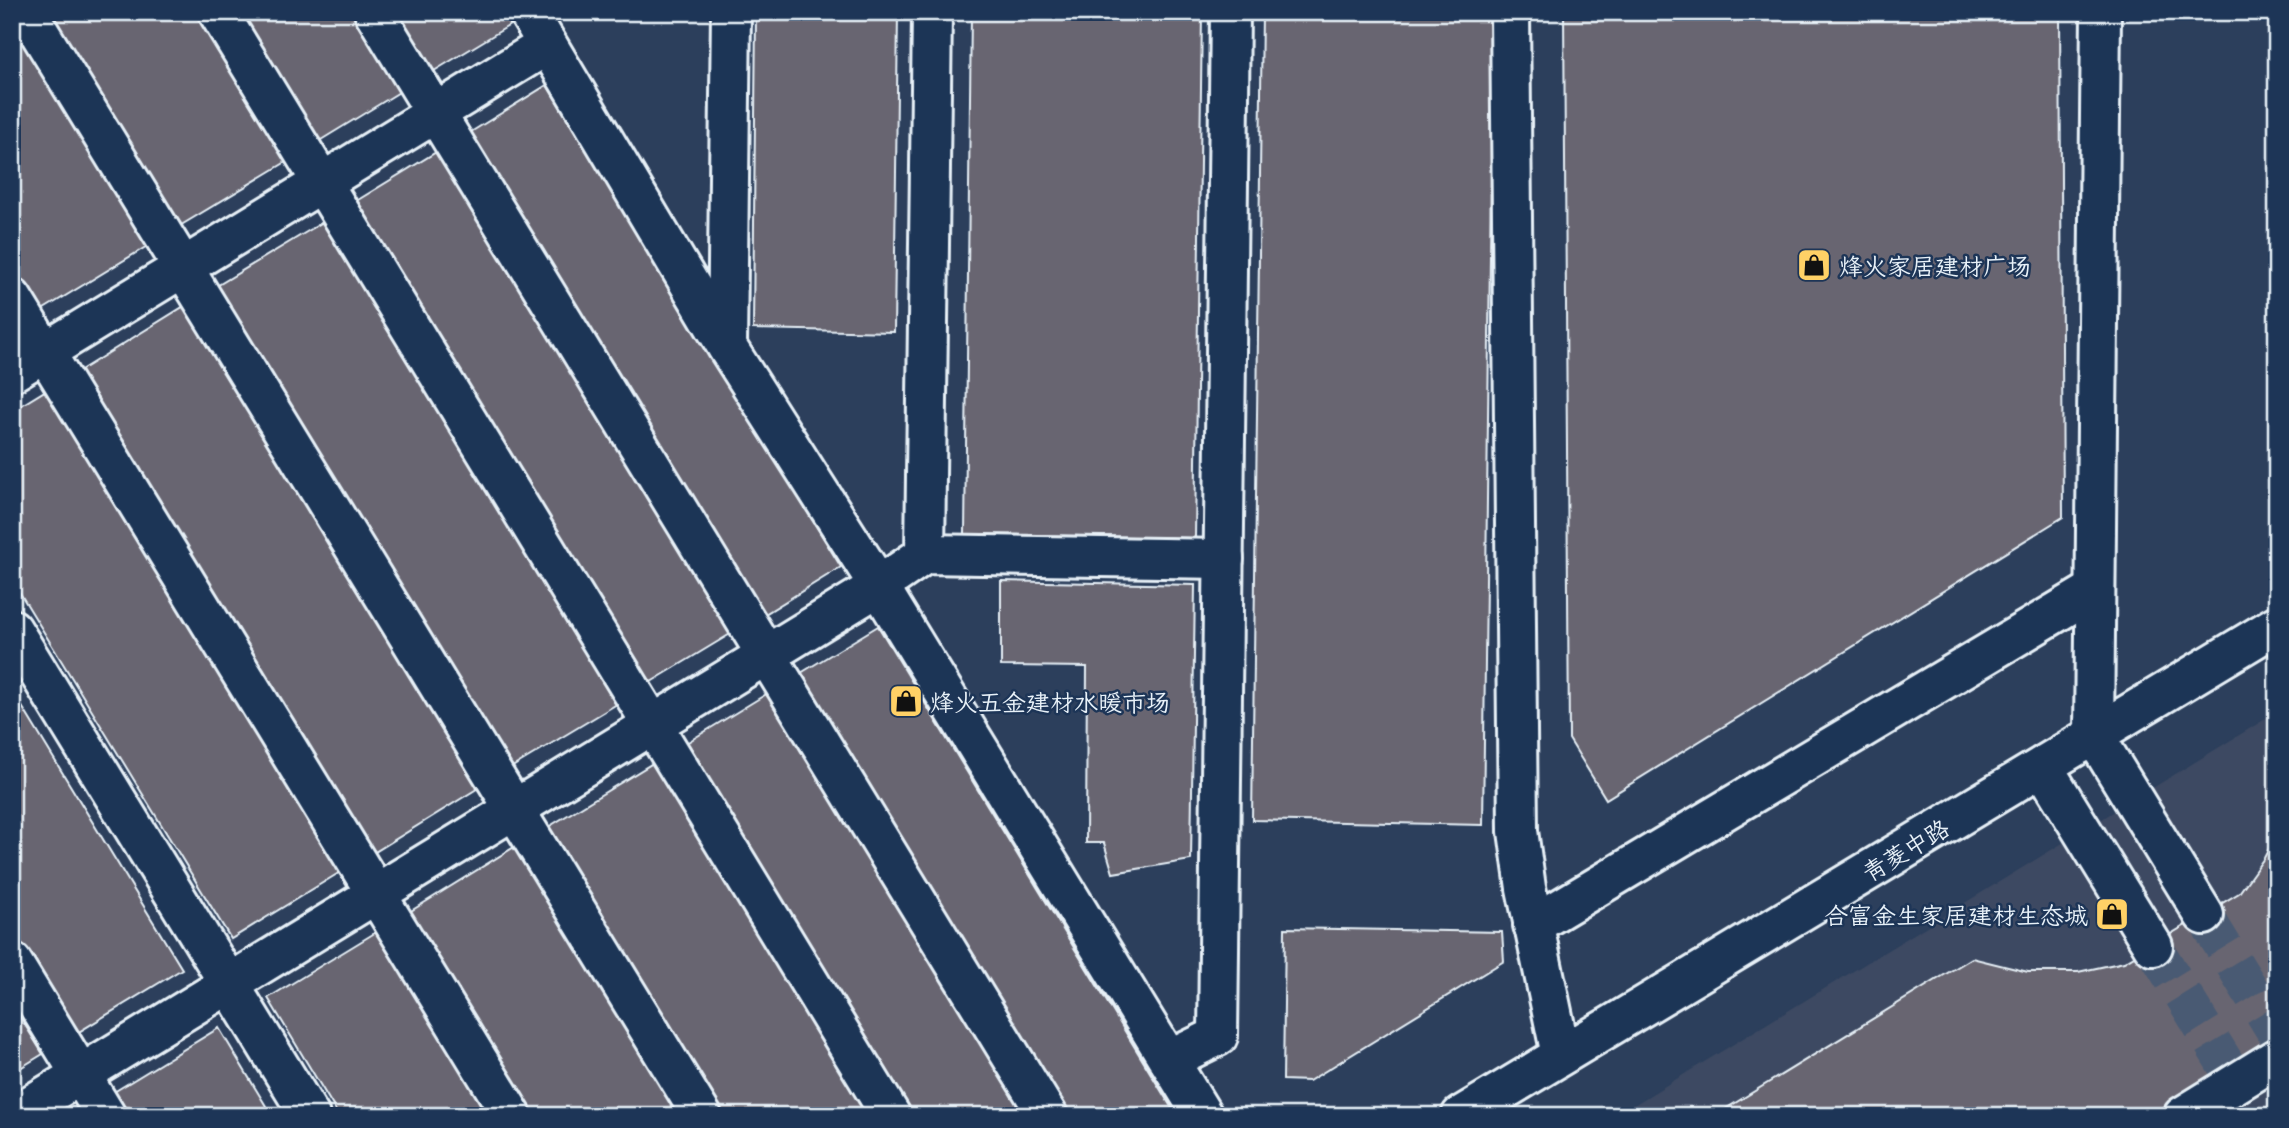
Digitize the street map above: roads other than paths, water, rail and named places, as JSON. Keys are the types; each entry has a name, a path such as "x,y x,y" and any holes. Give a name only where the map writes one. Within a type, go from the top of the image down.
{"street":[{"path":"27,12 702,1116"},
{"path":"218,12 891,1116"},
{"path":"374,12 1048,1116"},
{"path":"727,347 731,12"},
{"path":"925,554 932,12"},
{"path":"1169,1060 1218,1036 1230,12"},
{"path":"1510,12 1518,831 1533,925 1561,1055"},
{"path":"2101,12 2094,735 2204,915"},
{"path":"12,372 436,113 545,25 727,347 879,586 1203,1116"},
{"path":"12,298 512,1116"},
{"path":"13,1116 879,586 925,554 1224,559"},
{"path":"1533,925 2094,590"},
{"name":"青菱中路","path":"1461,1116 2277,625"},
{"path":"12,629 310,1116"},
{"path":"2043,766 2153,946"},
{"path":"12,962 106,1116"},
{"path":"2183,1116 2233,1089 2277,1058"}],"tunnel":[{"path":"2204,915 2277,1034"},
{"path":"2153,946 2228,1068"}],"place":[{"name":"烽火家居建材广场","path":"1814,265"},
{"name":"烽火五金建材水暖市场","path":"906,701"},
{"name":"合富金生家居建材生态城","path":"2112,914"}]}
